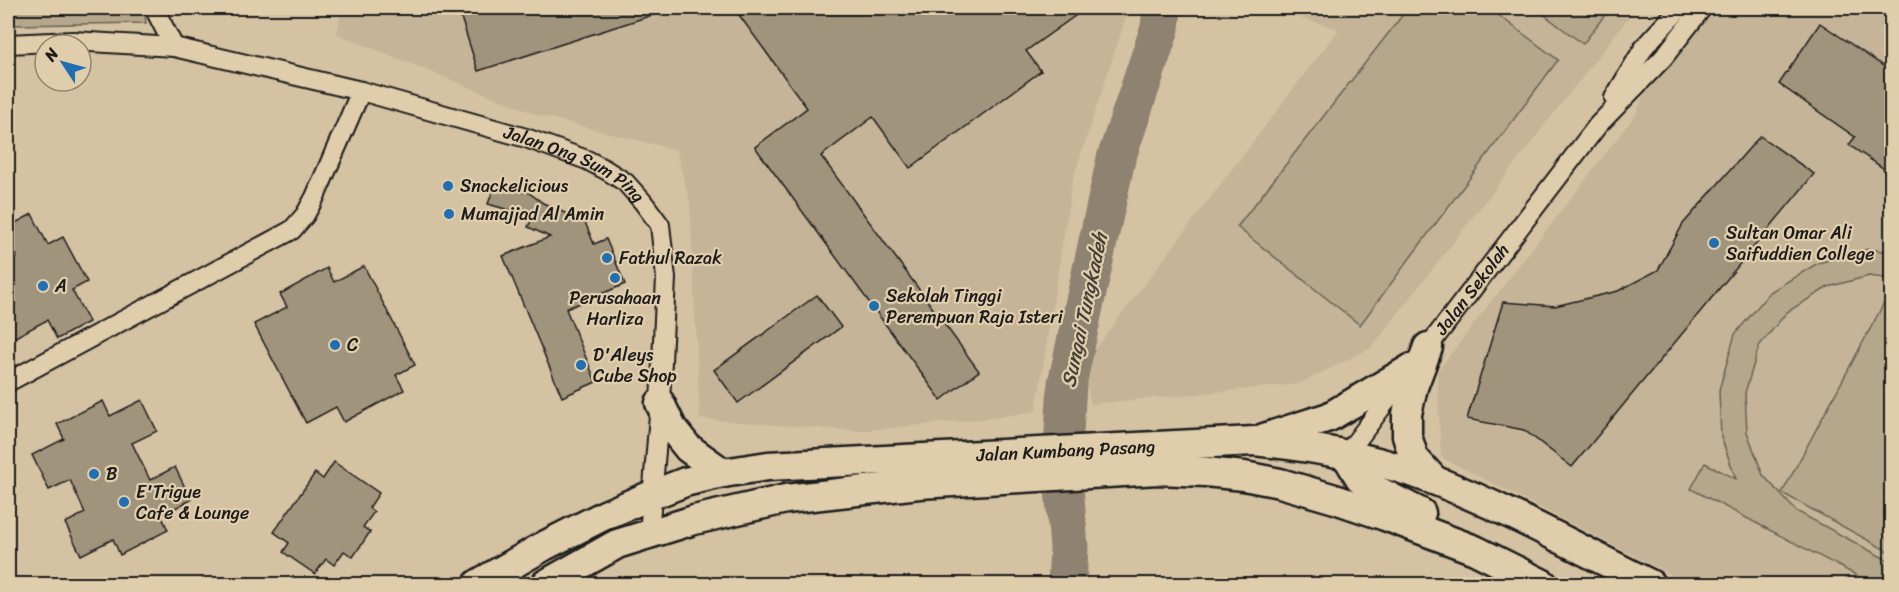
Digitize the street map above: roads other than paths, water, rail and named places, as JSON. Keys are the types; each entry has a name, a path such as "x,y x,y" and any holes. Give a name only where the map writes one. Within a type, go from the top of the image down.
{"main road":[{"path":"1254,441 1329,417 1420,357"},
{"path":"1420,357 1408,405 1407,436 1414,458 1434,480"},
{"path":"660,403 672,428 688,448 723,473"},
{"name":"Jalan Kumbang Pasang","path":"478,585 554,541 605,515 685,482 723,473 768,466 1010,465 1111,461 1254,441 1295,445 1346,455 1395,467 1434,480 1484,501 1650,585"},
{"path":"1244,476 1277,474 1311,467 1346,455 1360,478 1374,489 1436,521 1475,550"},
{"name":"Jalan Kumbang Pasang","path":"1111,461 1158,470 1244,476 1280,483 1385,516 1475,550 1543,585"},
{"name":"Jalan Kumbang Pasang","path":"546,585 617,544 704,517 786,499 919,484 1010,465"}],"street":[{"path":"154,8 174,47"},
{"name":"Jalan Sekolah","path":"1598,125 1645,46 1680,8"},
{"name":"Jalan Sekolah","path":"1346,455 1598,125 1662,58 1702,8"},
{"name":"Jalan Ong Sum Ping","path":"8,44 73,41 174,47 361,91 526,138 587,160 625,182 660,225 666,278 660,403 649,534"},
{"path":"8,382 292,230 305,215 315,197 361,91"}],"waterway":[{"name":"Sungai Tungkadeh","path":"1067,584 1069,547 1062,464 1067,384 1116,159 1160,28 1162,8"}],"place":[{"name":"Snackelicious","path":"448,186"},
{"name":"Mumajjad Al Amin","path":"449,214"},
{"name":"Sultan Omar Ali Saifuddien College","path":"1714,243"},
{"name":"Fathul Razak","path":"607,258"},
{"name":"Perusahaan Harliza","path":"615,278"},
{"name":"A","path":"43,286"},
{"name":"Sekolah Tinggi Perempuan Raja Isteri","path":"874,306"},
{"name":"C","path":"335,345"},
{"name":"D'Aleys Cube Shop","path":"581,365"},
{"name":"B","path":"94,474"},
{"name":"E'Trigue Cafe & Lounge","path":"124,502"}]}
